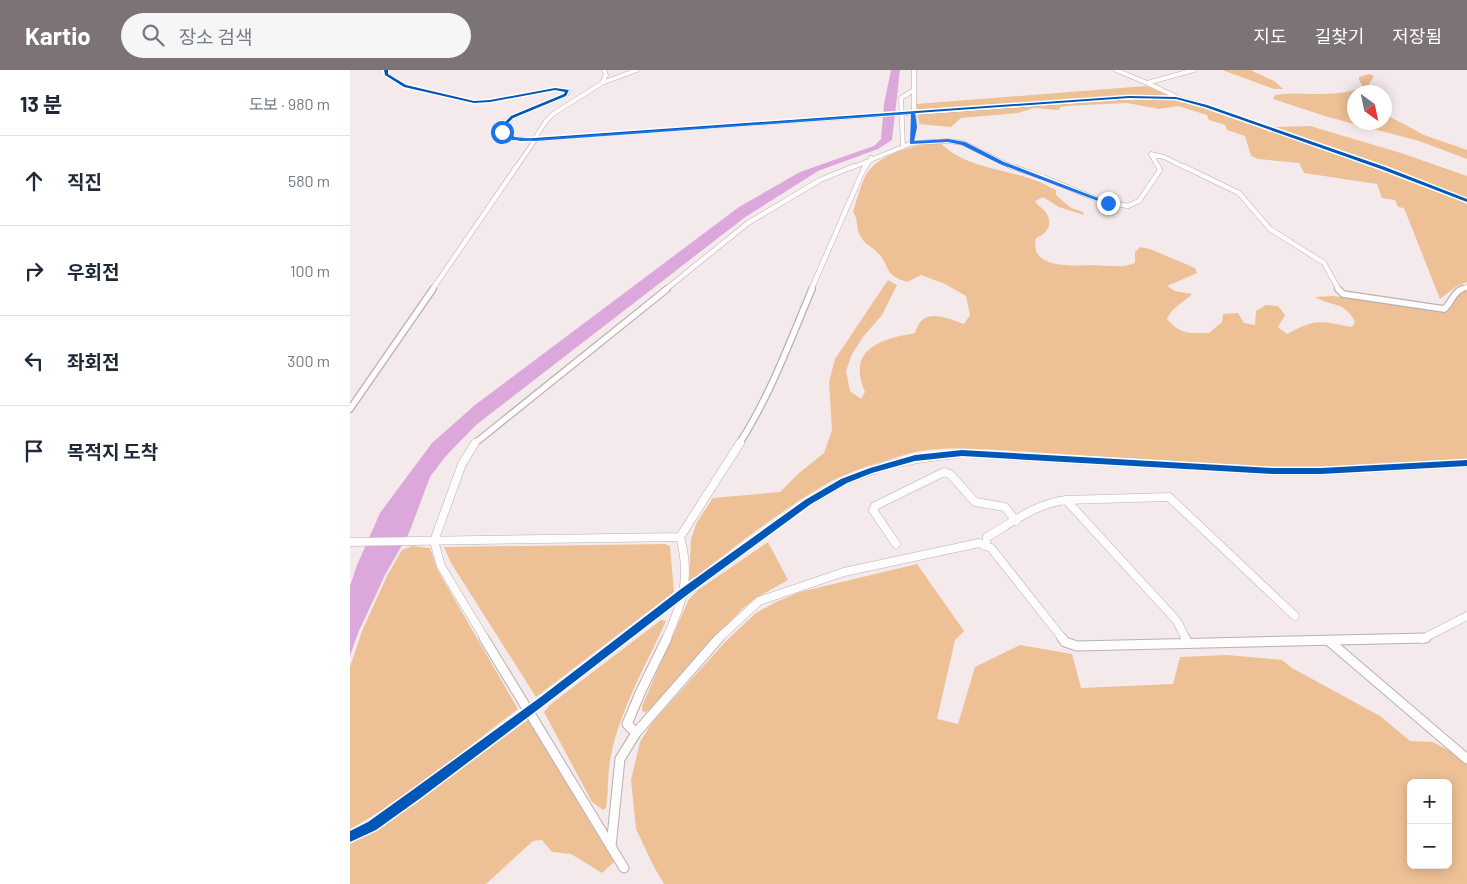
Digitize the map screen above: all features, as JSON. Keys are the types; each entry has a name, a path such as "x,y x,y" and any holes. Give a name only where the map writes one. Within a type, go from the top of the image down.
{"street":[{"path":"386,70 386,74 405,86 474,102 490,101 550,90 566,90 568,93 566,95 512,118 503,126 502,132 509,137 534,140 1129,97 1176,98"},
{"path":"602,83 606,72 604,70"},
{"path":"350,409 546,121 553,114 602,83 636,70"},
{"path":"912,143 914,127 914,70"},
{"path":"1116,70 1176,98 1206,106 1346,154 1467,201"},
{"path":"1147,83 1194,70"},
{"path":"605,76 617,78"},
{"path":"903,147 901,98 914,90"},
{"path":"624,868 441,566 434,541 462,464 475,443 748,223 820,180 912,143 948,141 963,143 1002,163 1043,177 1090,197 1108,203 1128,206 1139,201 1160,170 1151,154 1164,157 1239,193 1270,229 1324,263 1336,287 1343,294 1444,309 1448,307 1451,297 1458,290 1467,287"},
{"path":"680,537 751,426 773,380 861,173 871,158"},
{"path":"350,837 372,826 517,720 684,592 808,502 827,490 870,471 915,458 945,454 979,454 1274,471 1331,471 1467,463"},
{"path":"896,544 873,510 875,506 944,472 950,474 975,502 1005,508 1016,520"},
{"path":"985,546 987,537 1059,499 1169,497 1296,616"},
{"path":"1066,500 1177,621 1187,642"},
{"path":"350,542 680,537"},
{"path":"636,733 628,724 633,706 676,616 684,592 685,552 680,537"},
{"path":"611,847 620,759 636,733 718,639 742,615 760,601 844,572 979,543 991,548 1065,642 1077,646 1187,642 1422,639 1467,616"},
{"path":"1329,641 1467,759"}],"shaded area":[{"path":"891,70 900,70 892,140 878,149 818,171 744,218 476,425 445,457 430,477 409,533 385,575 358,633 350,656 350,586 357,565 380,513 432,443 475,405 739,207 800,172 874,146 881,139 884,104"},
{"path":"1222,70 1253,70 1274,81 1283,89 1274,89"},
{"path":"1369,74 1374,76 1368,85 1362,85 1359,77"},
{"path":"1146,86 1168,95 1127,96 918,111 916,104"},
{"path":"1347,91 1347,122 1273,99 1275,95 1283,94"},
{"path":"1146,98 1171,99 1201,107 1381,169 1467,204 1467,282 1457,286 1440,299 1404,208 1398,207 1395,200 1382,198 1377,184 1304,173 1299,163 1258,159 1251,156 1245,136 1227,130 1225,125 1209,120 1207,115 1178,106 1159,109 1127,103 1067,106 1060,107 1059,110 1034,108 1018,113 961,118 951,127 919,124 918,115"},
{"path":"1392,118 1424,135 1467,150 1467,159 1419,141 1377,130 1392,130"},
{"path":"1310,126 1401,153 1467,176 1467,199 1394,170 1272,127"},
{"path":"940,142 960,157 972,162 1043,183 1056,190 1056,195 1071,208 1083,212 1084,215 1059,207 1043,197 1035,201 1049,218 1048,229 1036,238 1035,248 1045,260 1054,264 1075,266 1124,266 1135,263 1135,252 1140,247 1150,249 1195,268 1197,273 1167,286 1175,291 1192,294 1175,308 1167,319 1177,328 1186,332 1209,333 1222,322 1223,314 1238,313 1244,323 1255,325 1256,311 1266,305 1278,306 1285,315 1278,327 1287,334 1305,325 1318,322 1352,327 1355,322 1347,311 1338,305 1315,297 1333,296 1446,310 1451,308 1454,298 1464,289 1467,290 1467,459 1316,468 1268,468 1001,450 951,449 921,451 873,464 828,483 774,518 689,582 691,539 697,522 713,498 780,492 799,473 824,453 832,430 829,382 835,359 888,280 897,285 882,315 863,337 852,354 846,371 850,391 861,399 865,392 860,377 860,365 870,349 890,339 915,333 923,319 935,316 964,324 970,315 966,296 945,284 921,275 907,282 894,276 878,253 859,234 853,212 866,175 879,161 899,151"},
{"path":"768,542 788,580 756,598 742,609 654,706 645,713 642,710 642,706 689,599 698,590"},
{"path":"665,544 670,546 674,592 536,697 451,563 444,547"},
{"path":"412,546 430,548 437,569 518,709 394,802 350,829 350,667 362,631 388,574 402,550"},
{"path":"917,564 964,631 955,640 937,719 958,724 975,667 1020,645 1072,654 1081,688 1173,684 1180,657 1227,655 1282,660 1292,668 1380,716 1410,741 1433,742 1453,753 1467,765 1467,884 664,884 636,829 631,780 640,742 652,723 726,641 756,613 800,592"},
{"path":"661,620 666,621 635,687 615,738 608,775 606,808 603,810 592,802 544,712 551,704"},
{"path":"528,720 614,862 602,873 571,854 552,852 542,840 533,841 486,884 350,884 350,844 382,826"}],"cycle path":[{"path":"386,70 386,74 405,86 474,102 490,101 555,89 568,91 565,95 512,117 503,126 502,132 509,137 521,140 1129,97 1176,98 1206,106 1383,168 1467,201"},
{"path":"350,837 372,826 418,793 545,699 684,592 808,502 844,481 870,471 915,458 962,453 1273,471 1321,471 1467,463"}],"route":[{"path":"502,132 514,139 535,140 913,113 914,136 912,143 936,141 963,143 1009,166 1043,177 1108,203"}]}
